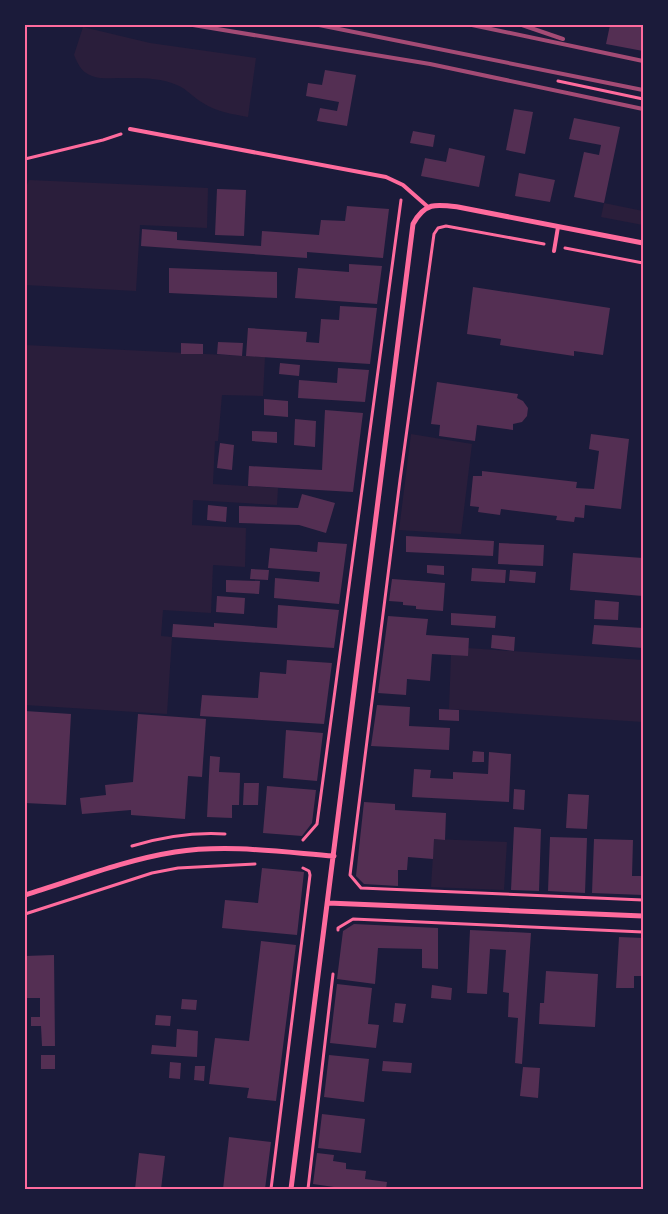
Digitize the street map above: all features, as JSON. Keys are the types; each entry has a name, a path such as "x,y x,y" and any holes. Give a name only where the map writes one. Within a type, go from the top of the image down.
{"street":[{"path":"291,1189 413,224 419,214 428,207 441,205 643,243"},
{"path":"25,895 147,858 176,852 206,849 238,849 334,856"},
{"path":"328,903 643,916"}],"lane":[{"path":"130,129 386,177 403,185 428,207"},
{"path":"554,251 558,227"}],"path":[{"path":"558,81 643,99"},
{"path":"25,159 103,140 130,129"},
{"path":"293,839 303,840 317,824 403,185"},
{"path":"643,263 446,226 438,228 434,234 396,510 350,875 361,888 643,900"},
{"path":"124,849 155,840 180,836 214,833 234,835"},
{"path":"25,914 143,875 164,870 258,864"},
{"path":"271,1189 310,875 306,869 302,868"},
{"path":"337,938 338,928 353,919 466,927 643,932"},
{"path":"543,928 543,933"},
{"path":"308,1189 334,967"}],"shaded area":[{"path":"83,27 150,43 256,58 248,117 213,109 181,87 168,82 139,78 100,78 86,73 78,64 74,55"},
{"path":"29,180 208,188 207,228 140,225 136,291 25,285 25,190"},
{"path":"604,203 643,211 643,225 601,217"},
{"path":"25,345 265,357 263,396 222,395 218,441 215,441 213,484 278,488 277,505 193,500 192,525 246,528 245,567 213,565 211,613 163,610 161,636 172,637 167,714 25,705"},
{"path":"411,434 472,444 461,534 399,530"},
{"path":"468,648 643,660 643,722 449,709 451,655 468,656"},
{"path":"434,839 507,842 504,890 431,887"}],"building":[{"path":"610,25 643,25 643,51 606,44"},
{"path":"325,70 356,75 347,126 317,121 320,108 337,111 339,102 306,96 308,83 322,85"},
{"path":"514,109 533,112 525,154 506,150"},
{"path":"574,118 620,127 604,203 574,197 584,152 599,155 601,145 569,139"},
{"path":"413,131 435,135 433,147 410,143"},
{"path":"449,148 485,156 479,187 421,176 425,158 446,162"},
{"path":"519,173 555,180 550,202 515,196"},
{"path":"217,189 246,190 244,236 215,235"},
{"path":"347,206 389,209 383,258 307,252 307,258 141,246 142,229 177,232 177,240 261,246 262,231 319,235 321,220 345,221"},
{"path":"349,264 382,266 377,304 295,298 298,268 349,272"},
{"path":"169,268 277,272 277,298 169,293"},
{"path":"473,287 610,308 603,355 574,351 574,356 500,345 501,339 467,334"},
{"path":"340,306 377,308 370,364 246,356 248,328 307,332 306,342 319,343 321,319 339,320"},
{"path":"218,342 243,343 242,356 217,354"},
{"path":"181,343 203,344 203,354 181,354"},
{"path":"280,363 300,365 299,376 279,374"},
{"path":"338,368 369,370 365,402 298,398 299,380 337,383"},
{"path":"437,382 518,394 517,398 523,401 528,408 527,416 522,422 513,424 513,430 477,425 475,441 439,436 440,425 431,424"},
{"path":"264,399 288,401 288,417 264,415"},
{"path":"325,410 363,413 353,492 248,486 249,466 322,470"},
{"path":"295,419 316,421 315,447 294,445"},
{"path":"252,431 277,432 277,443 252,441"},
{"path":"591,434 629,439 621,509 585,505 584,518 575,517 574,522 556,520 557,516 501,509 500,515 478,512 479,507 470,506 473,476 482,476 482,471 577,482 576,488 594,489 599,451 589,449"},
{"path":"220,443 234,445 232,470 217,468"},
{"path":"302,494 335,503 326,533 299,525 239,523 239,506 298,508"},
{"path":"208,505 227,507 226,522 207,520"},
{"path":"406,536 494,541 493,556 406,552"},
{"path":"318,542 347,544 339,604 274,598 275,578 319,582 320,572 268,568 270,548 317,552"},
{"path":"499,543 544,545 543,566 498,564"},
{"path":"573,553 643,558 643,596 570,590"},
{"path":"427,565 444,566 444,575 427,573"},
{"path":"472,568 506,570 505,583 471,581"},
{"path":"251,569 269,570 268,580 250,579"},
{"path":"510,570 536,572 535,583 509,581"},
{"path":"392,579 445,583 443,611 416,609 416,606 403,605 403,602 389,601"},
{"path":"226,580 260,581 259,594 226,592"},
{"path":"217,596 245,598 244,614 216,612"},
{"path":"595,600 619,602 618,620 594,619"},
{"path":"278,605 339,610 334,648 172,637 173,624 214,627 214,623 277,628"},
{"path":"451,613 496,616 495,628 451,625"},
{"path":"388,616 428,619 426,635 469,638 468,656 432,654 430,681 407,679 406,695 378,693"},
{"path":"594,625 643,628 643,648 592,644"},
{"path":"492,635 515,637 514,651 491,648"},
{"path":"287,660 332,663 324,724 200,716 202,695 258,698 260,672 286,674"},
{"path":"377,705 410,707 409,726 450,728 449,750 371,746"},
{"path":"439,709 459,710 459,721 439,720"},
{"path":"25,711 71,714 66,805 25,803"},
{"path":"138,714 206,719 202,777 188,776 185,819 131,815 131,810 82,814 80,798 106,795 105,785 133,782"},
{"path":"286,730 323,733 317,781 283,778"},
{"path":"473,751 484,752 484,762 472,762"},
{"path":"489,752 511,754 509,802 412,797 414,769 431,770 430,778 453,779 453,772 488,774"},
{"path":"210,756 220,757 219,772 240,773 239,805 232,805 232,818 207,817"},
{"path":"244,783 259,783 258,805 243,805"},
{"path":"267,786 316,790 312,823 302,836 263,833"},
{"path":"514,789 525,790 524,810 513,809"},
{"path":"568,794 589,795 587,829 566,828"},
{"path":"364,802 395,804 395,810 446,813 445,840 434,839 433,859 408,857 407,870 398,870 398,886 364,884 356,876"},
{"path":"514,827 541,829 539,891 511,890"},
{"path":"550,837 587,838 585,893 548,891"},
{"path":"594,839 633,840 632,876 643,876 643,895 592,893"},
{"path":"262,868 304,872 297,935 222,928 225,900 258,903"},
{"path":"354,924 438,928 438,969 422,968 422,949 378,948 375,984 337,979 343,931"},
{"path":"470,930 531,933 522,1064 515,1063 518,1018 508,1017 509,993 503,992 506,950 490,949 487,994 467,993"},
{"path":"619,937 643,938 643,976 634,976 634,988 616,988"},
{"path":"261,941 296,945 276,1101 247,1098 249,1088 209,1084 215,1038 249,1041"},
{"path":"54,955 55,1046 42,1046 41,1026 31,1026 31,1017 40,1017 40,998 25,998 25,956"},
{"path":"546,971 598,974 595,1027 539,1024 540,1003 544,1003"},
{"path":"337,984 372,988 368,1024 379,1025 376,1048 330,1043"},
{"path":"432,985 452,988 451,1000 431,998"},
{"path":"182,999 197,1000 196,1010 181,1009"},
{"path":"395,1003 406,1004 403,1023 393,1022"},
{"path":"156,1015 171,1016 170,1026 155,1025"},
{"path":"177,1029 198,1031 197,1057 151,1054 152,1045 176,1047"},
{"path":"41,1055 55,1055 55,1069 41,1069"},
{"path":"329,1055 369,1059 364,1102 324,1097"},
{"path":"383,1061 412,1063 411,1073 382,1071"},
{"path":"170,1062 181,1063 180,1079 169,1078"},
{"path":"195,1066 205,1066 204,1081 194,1080"},
{"path":"523,1067 540,1068 538,1098 520,1096"},
{"path":"322,1114 365,1119 361,1153 318,1148"},
{"path":"229,1137 271,1142 265,1189 223,1189"},
{"path":"139,1153 165,1156 161,1189 135,1189"},
{"path":"317,1153 334,1155 333,1161 346,1163 346,1169 366,1171 365,1179 387,1182 386,1189 348,1189 313,1184"}],"railway":[{"path":"193,25 430,64 643,109"},
{"path":"319,25 643,90"},
{"path":"472,25 643,61"},
{"path":"522,25 563,39"}]}
